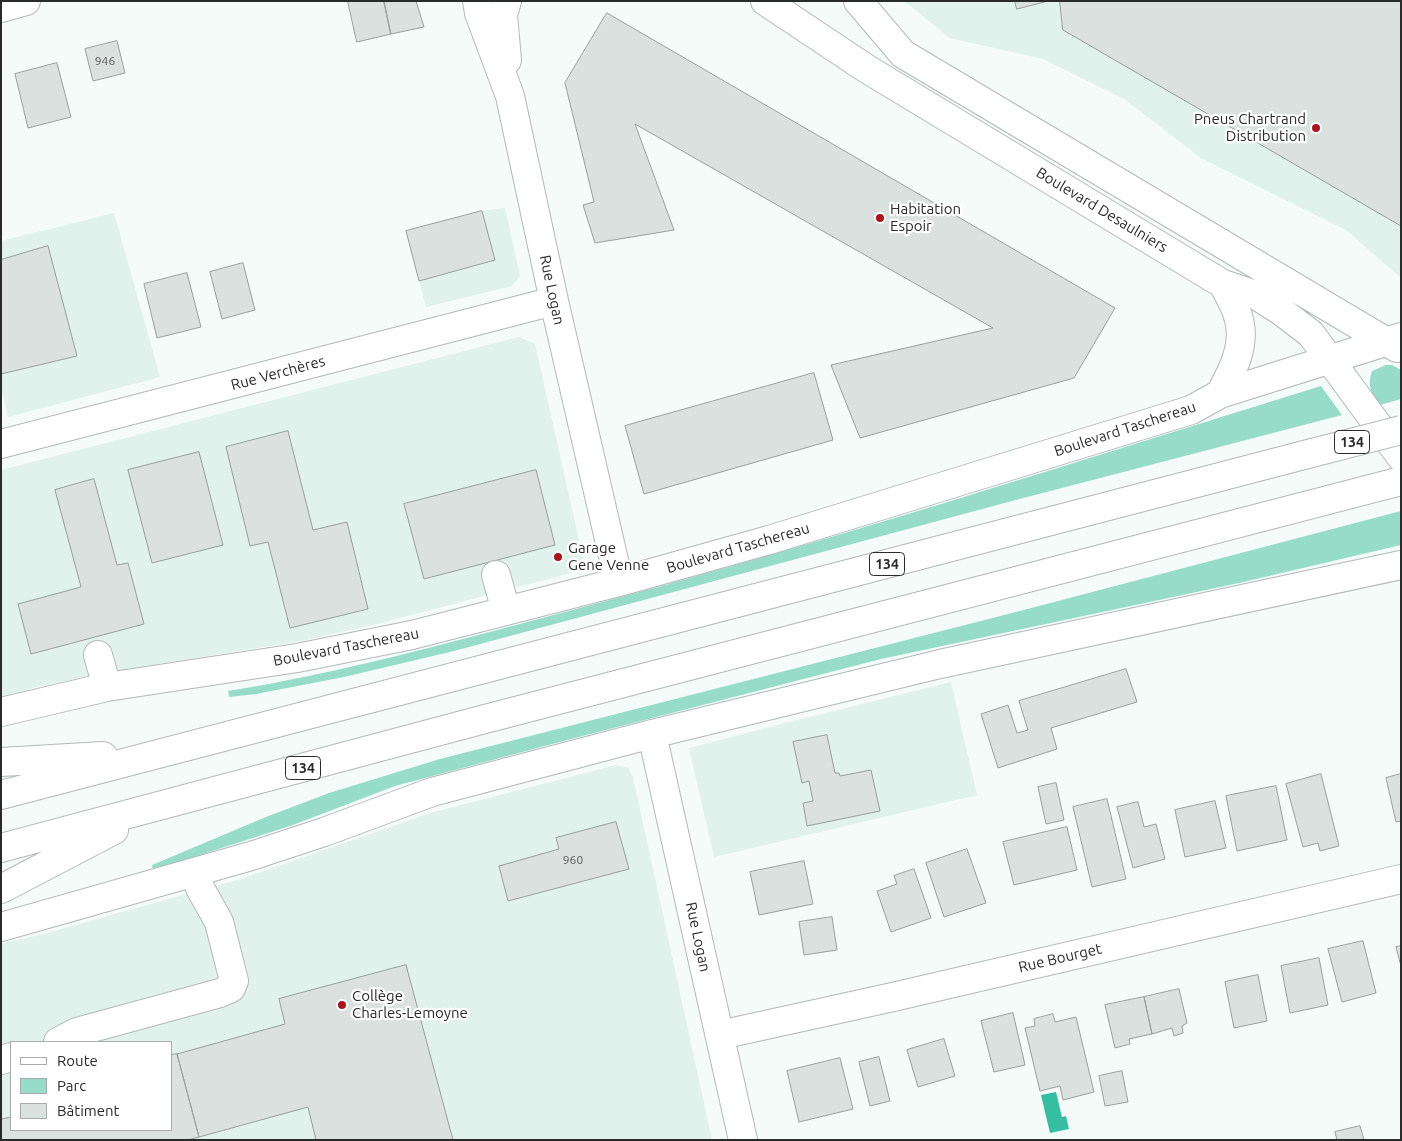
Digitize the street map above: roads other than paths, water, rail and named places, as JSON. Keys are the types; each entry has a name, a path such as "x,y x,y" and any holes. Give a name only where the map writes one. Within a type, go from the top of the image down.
{"main road":[{"path":"1,8 26,1"},
{"name":"Rue Logan","path":"477,1 479,13 510,96 554,302 619,582"},
{"path":"506,1 503,15 510,96"},
{"name":"Boulevard Desaulniers","path":"765,1 868,69 1224,284 1256,295 1281,311 1310,334 1401,457"},
{"path":"858,1 904,54 1396,343"},
{"path":"1220,394 1236,360 1241,335 1238,315 1224,284"},
{"name":"Rue Verchères","path":"1,444 554,302"},
{"name":"Boulevard Taschereau","path":"1,712 107,687 333,652 412,635 619,582 769,540 1191,410 1220,394 1329,359 1396,343"},
{"name":"134","path":"1,795 1401,430"},
{"name":"134","path":"1,848 1401,481"},
{"path":"1,928 196,872 308,837 432,792 652,734 940,664 1401,565"},
{"path":"496,575 506,611"},
{"path":"98,654 107,687"},
{"name":"Rue Logan","path":"652,734 743,1140"},
{"path":"1,762 170,752"},
{"path":"1,889 162,805"},
{"path":"60,1041 78,1032 220,993 231,988 234,981 219,922 200,888 196,872"},
{"name":"Rue Bourget","path":"720,1035 1401,879"}],"place":[{"name":"Pneus Chartrand Distribution","path":"1316,128"},
{"name":"Habitation Espoir","path":"880,218"},
{"name":"Garage Gene Venne","path":"558,557"},
{"name":"Collège Charles-Lemoyne","path":"342,1005"}]}
